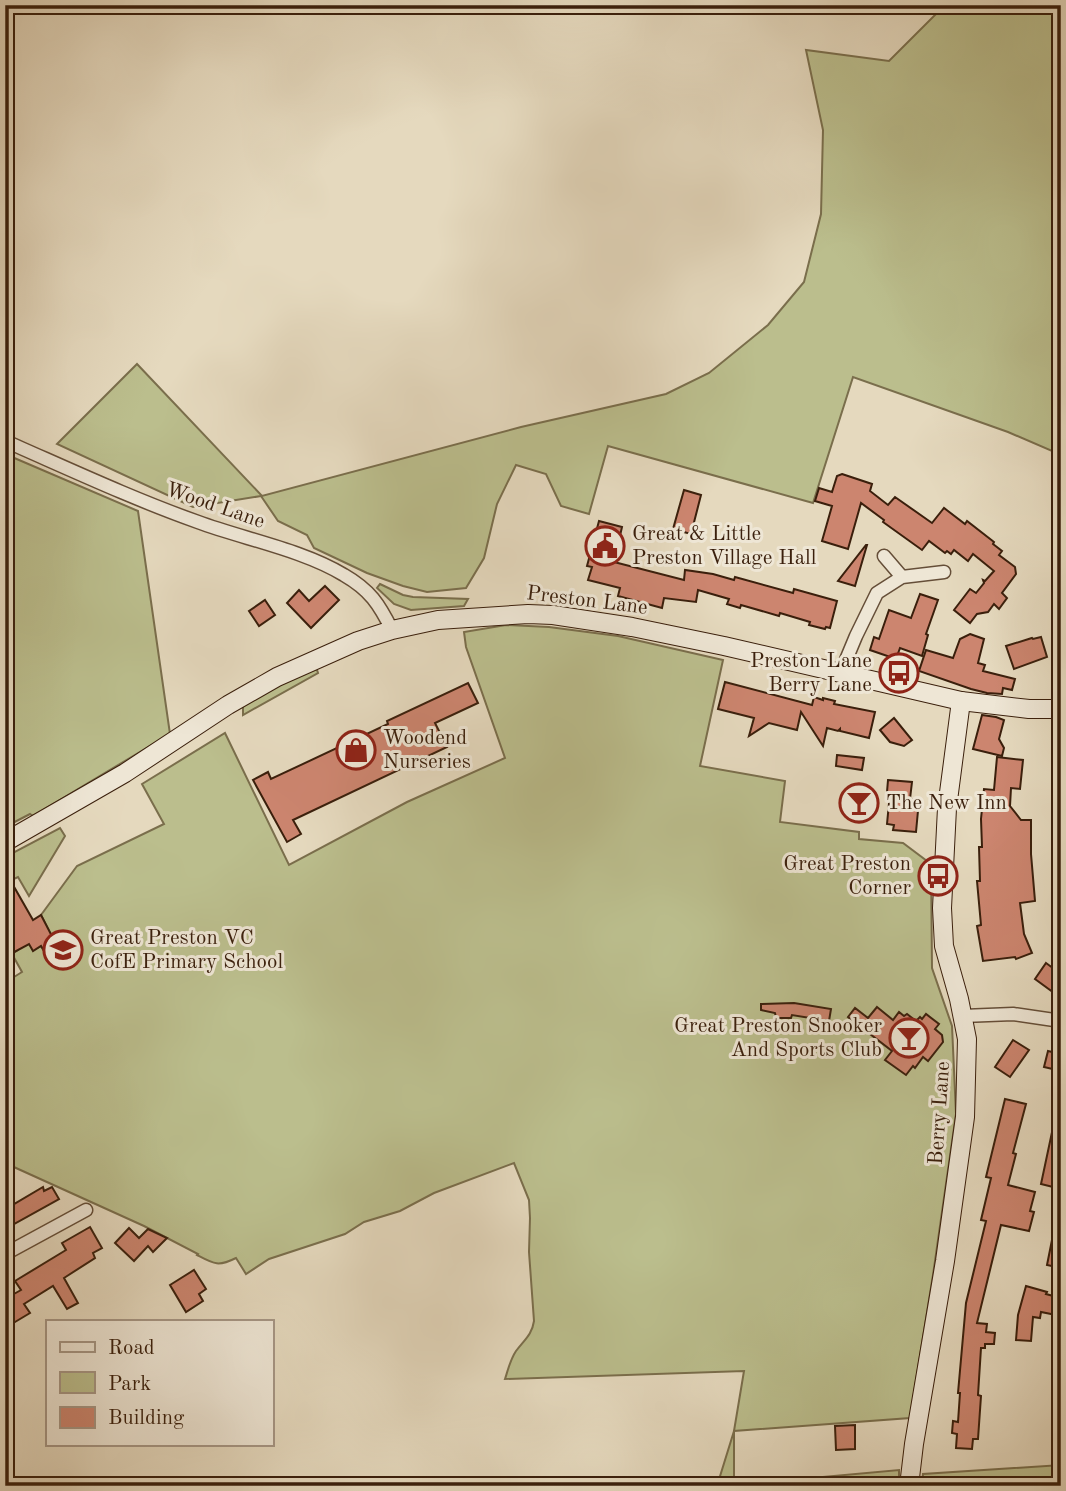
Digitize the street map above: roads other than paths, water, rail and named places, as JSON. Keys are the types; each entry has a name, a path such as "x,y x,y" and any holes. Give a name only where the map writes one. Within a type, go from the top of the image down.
{"street":[{"name":"Wood Lane","path":"5,441 169,511 324,564 368,592 376,600 392,630"},
{"path":"884,556 902,577"},
{"path":"841,672 877,593 902,577 944,572"},
{"name":"Preston Lane","path":"5,842 115,779 228,705 277,677 358,641 438,620 481,616 553,615 653,631 961,701 1029,709 1061,709"},
{"name":"Berry Lane","path":"909,1486 965,1117 967,1039 944,946 942,908 947,808 961,701"},
{"path":"963,1016 1013,1014 1061,1021"},
{"path":"5,1254 86,1210"}],"place":[{"name":"Great & Little Preston Village Hall","path":"605,546"},
{"name":"Preston Lane Berry Lane","path":"899,673"},
{"name":"Woodend Nurseries","path":"356,750"},
{"name":"The New Inn","path":"859,803"},
{"name":"Great Preston Corner","path":"938,876"},
{"name":"Great Preston VC CofE Primary School","path":"63,950"},
{"name":"Great Preston Snooker And Sports Club","path":"909,1038"}]}
